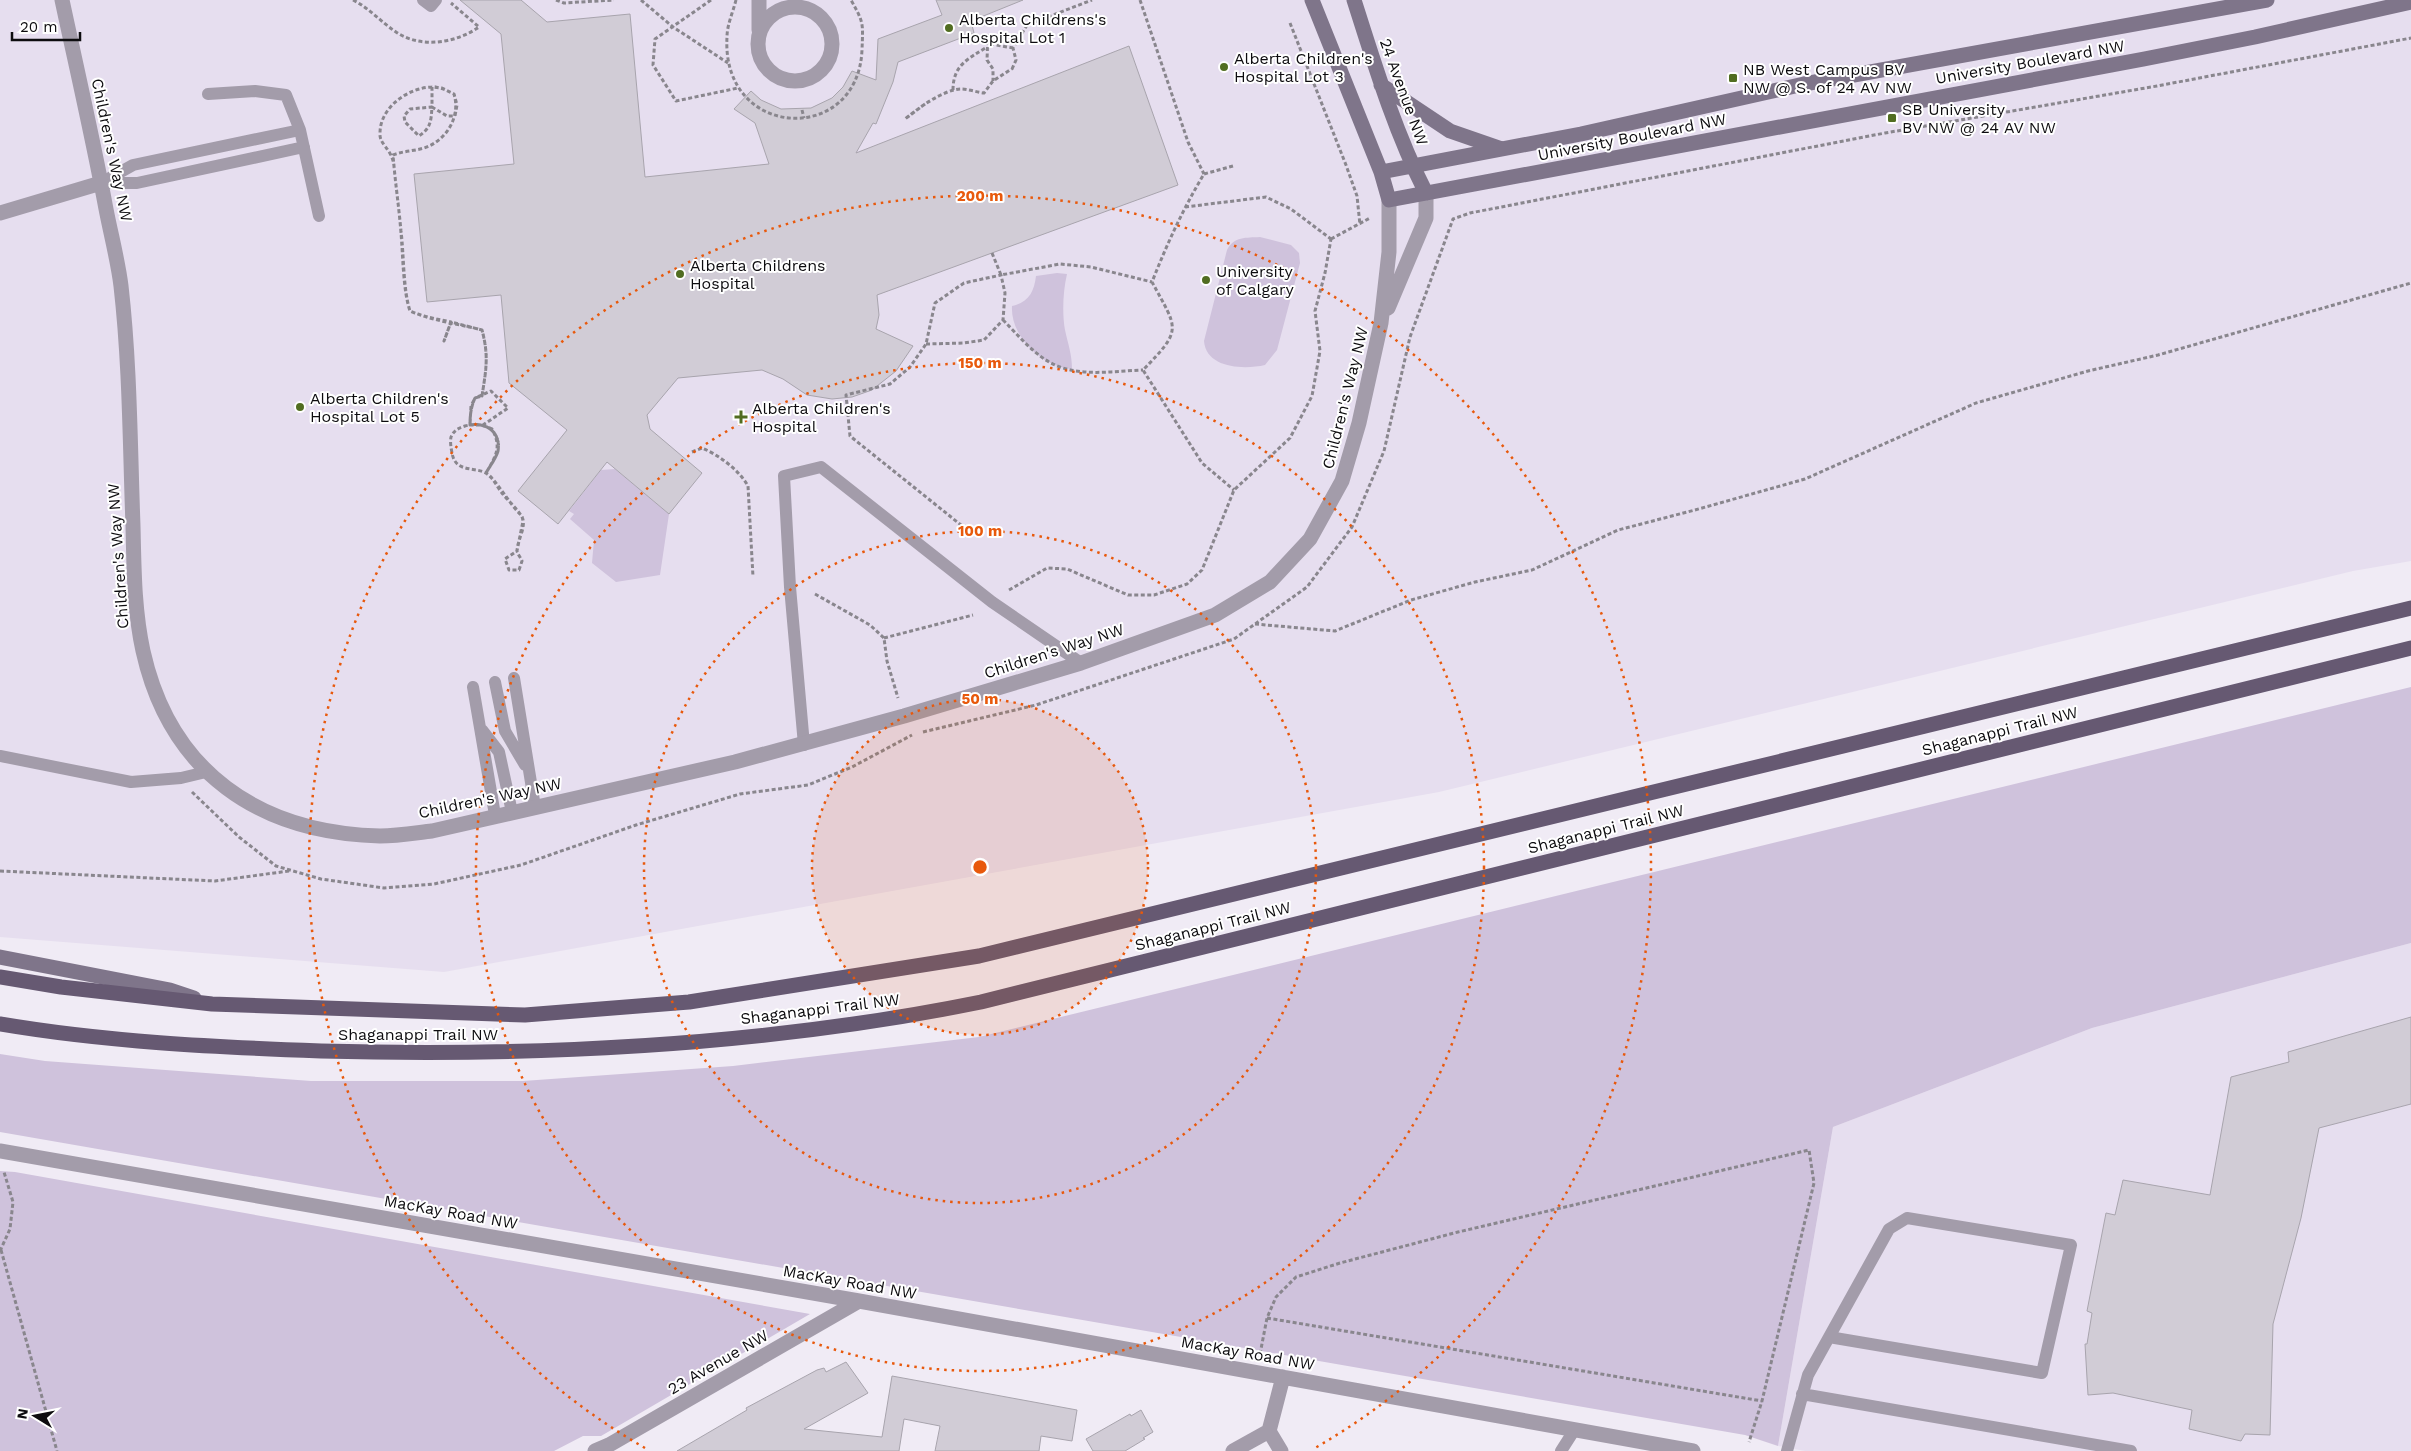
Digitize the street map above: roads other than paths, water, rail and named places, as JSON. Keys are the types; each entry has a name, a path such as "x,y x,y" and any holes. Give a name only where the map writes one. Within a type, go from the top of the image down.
{"main road":[{"name":"Shaganappi Trail NW","path":"0,976 61,987 212,1004 525,1015 689,1002 979,956 2411,608"},
{"name":"Shaganappi Trail NW","path":"0,1024 62,1034 212,1047 393,1053 517,1052 684,1043 900,1018 981,1002 2411,648"}],"street":[{"name":"Children's Way NW","path":"62,0 102,183 121,285 128,395 136,605 143,652 158,697 176,734 206,772 234,796 264,811 306,827 342,834 383,836 432,831 804,745 1081,663 1215,614 1270,582 1310,539 1342,480 1359,423 1381,323 1389,252 1389,200"},
{"path":"759,0 760,30 757,43 759,55 765,67 774,75 786,80 799,81 811,78 821,71 828,60 832,48 832,35 818,0"},
{"path":"1312,0 1381,172 1389,200"},
{"name":"24 Avenue NW","path":"1354,0 1381,85 1412,164 1426,193"},
{"name":"University Boulevard NW","path":"1381,172 1412,164 1503,150 1804,84 2267,0"},
{"name":"University Boulevard NW","path":"1389,200 2144,59 2256,37 2411,2"},
{"path":"760,30 766,19 786,7 808,8 818,14 827,24"},
{"path":"1381,85 1450,131 1503,150"},
{"path":"0,213 102,183"},
{"name":"Children's Way NW","path":"1381,323 1426,218 1426,193"},
{"path":"0,956 170,990 212,1004"},
{"name":"MacKay Road NW","path":"0,1150 1575,1428 1692,1451"},
{"name":"23 Avenue NW","path":"605,1449 859,1301"},
{"path":"1233,1451 1269,1431 1284,1377"},
{"path":"1269,1431 1281,1451"}],"lane":[{"path":"422,0 431,6 436,0"},
{"path":"208,94 255,91 286,95 300,130 319,216"},
{"path":"102,183 133,165 300,130"},
{"path":"102,183 137,183 304,147"},
{"path":"804,745 790,587 784,476 821,467 992,602 1081,663"},
{"path":"514,678 535,806"},
{"path":"495,682 505,731 529,771"},
{"path":"473,687 495,816"},
{"path":"480,728 499,752 512,812"},
{"path":"0,756 131,782 181,778 206,772"},
{"path":"1787,1451 1808,1375 1829,1337 1889,1229 1907,1218 2070,1245 2042,1373 1829,1337"},
{"path":"1802,1394 2132,1451"},
{"path":"1561,1451 1575,1428"}],"place":[{"name":"Alberta Childrens's Hospital Lot 1","path":"949,28"},
{"name":"Alberta Children's Hospital Lot 3","path":"1224,67"},
{"name":"NB West Campus BV NW @ S. of 24 AV NW","path":"1733,78"},
{"name":"SB University BV NW @ 24 AV NW","path":"1892,118"},
{"name":"Alberta Childrens Hospital","path":"680,274"},
{"name":"University of Calgary","path":"1206,280"},
{"name":"Alberta Children's Hospital Lot 5","path":"300,407"},
{"name":"Alberta Children's Hospital","path":"741,417"}]}
